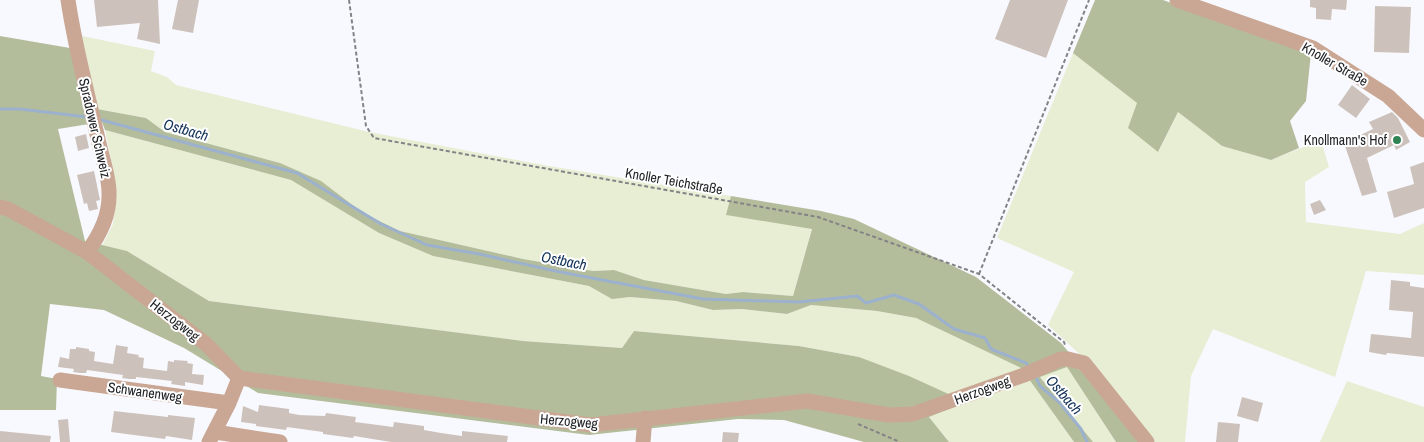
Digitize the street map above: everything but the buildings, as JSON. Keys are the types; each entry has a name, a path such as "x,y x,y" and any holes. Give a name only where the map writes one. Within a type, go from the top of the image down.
{"street":[{"name":"Spradower Schweiz","path":"68,0 72,32 109,191 106,214 101,230 87,252"},
{"name":"Knoller Straße","path":"1177,0 1313,48 1388,96 1424,130"},
{"name":"Herzogweg","path":"0,206 87,252 206,344 239,378 591,426 645,418 807,401 889,415 913,414 1024,375 1061,359 1068,359"},
{"path":"1068,359 1084,363 1147,442"},
{"path":"239,378 212,437 280,442"},
{"name":"Schwanenweg","path":"60,380 229,403"},
{"path":"643,442 645,418"}],"path":[{"name":"Knoller Teichstraße","path":"349,0 366,126 374,138 818,217 979,274 1064,342 1068,359"},
{"path":"979,274 1089,0"},
{"path":"853,422 900,442"}],"green space":[{"path":"1095,0 1163,0 1311,53 1306,101 1290,121 1299,148 1271,160 1222,146 1178,112 1158,152 1128,128 1137,103 1073,53"},
{"path":"0,36 70,48 89,124 58,129 85,241 127,251 209,301 523,341 622,348 634,331 799,346 859,357 909,376 966,402 929,417 949,442 864,442 784,420 738,419 589,435 258,393 184,348 104,310 50,304 41,376 57,379 56,410 0,410"},
{"path":"82,36 155,51 151,71 167,77 176,85 369,132 549,166 731,196 727,215 812,228 793,296 743,292 726,294 644,280 614,270 593,271 523,259 400,231 363,213 280,163 165,132 146,118 97,109"},
{"path":"1073,53 1138,103 1159,151 1178,112 1222,146 1271,160 1321,140 1329,167 1305,182 1306,222 1400,234 1424,223 1424,275 1366,271 1335,377 1213,329 1191,376 1185,442 1153,442 1087,361 1048,325 1074,272 997,238"},
{"path":"97,109 146,118 165,132 280,163 321,181 363,213 400,231 523,259 593,271 614,270 644,280 726,294 743,292 793,296 812,229 726,215 731,196 821,211 854,219 976,277 1061,343 1140,442 1116,442 1067,367 1040,377 1093,442 1074,442 1021,368 916,318 877,311 811,305 787,314 742,309 713,310 676,301 630,297 612,299 589,286 433,256 379,233 291,180 105,130"},
{"path":"105,130 291,180 379,233 433,256 589,286 612,298 630,297 676,301 713,310 742,309 787,314 811,305 877,311 916,318 1021,368 1074,442 949,442 929,417 965,402 859,357 799,346 634,331 622,348 523,341 209,301 127,251 102,246 113,224 116,186"},
{"path":"1067,367 1116,442 1093,442 1040,376"},
{"path":"1347,381 1424,407 1424,442 1320,442"}],"waterway":[{"name":"Ostbach","path":"0,109 20,109 87,117"},
{"name":"Ostbach","path":"98,119 297,173 381,224 427,245 703,299 799,302 857,296 866,303 894,295 919,304 954,329 985,338 991,349 1026,363 1030,368"},
{"name":"Ostbach","path":"1035,375 1040,386 1060,403 1081,429 1087,442"}],"place":[{"name":"Knollmann's Hof","path":"1397,140"}]}
